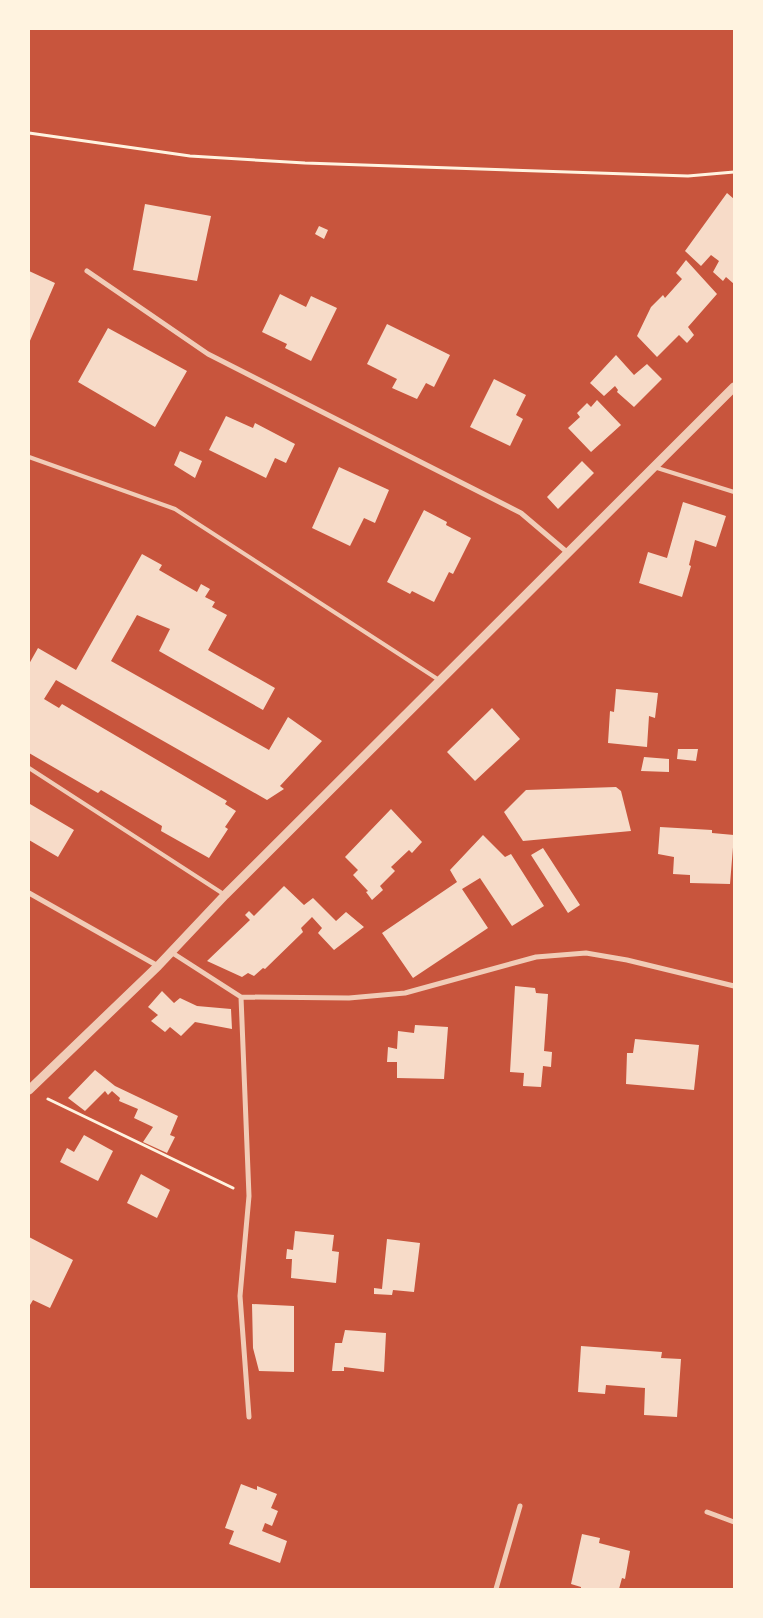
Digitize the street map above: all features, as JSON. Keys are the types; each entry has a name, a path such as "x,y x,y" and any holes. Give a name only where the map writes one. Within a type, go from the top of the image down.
{"street":[{"path":"87,271 208,354 521,513 568,553"},
{"path":"29,1090 158,966 225,894 440,682 734,387"},
{"path":"29,893 158,966"},
{"path":"171,952 241,997 349,998 405,993 536,957 586,953 627,960 734,986"},
{"path":"241,997 249,1196 240,1296 249,1417"},
{"path":"496,1589 520,1506"},
{"path":"707,1512 734,1522"}],"lane":[{"path":"29,457 175,509 440,682"},
{"path":"654,467 734,492"},
{"path":"29,768 225,894"}],"path":[{"path":"29,133 190,156 305,163 688,176 734,172"},
{"path":"29,1090 249,1196"}],"building":[{"path":"727,193 734,199 734,284 726,277 723,281 713,272 719,261 711,255 701,266 685,251"},
{"path":"145,204 211,216 197,281 133,270"},
{"path":"319,226 328,230 324,239 315,234"},
{"path":"686,260 717,294 688,327 694,335 687,343 679,335 657,357 637,336 651,307 663,295 665,298 682,279 676,273"},
{"path":"29,271 55,283 29,343"},
{"path":"280,294 306,307 311,296 337,308 311,361 285,348 287,344 262,332"},
{"path":"387,324 450,355 434,387 426,383 417,399 392,388 397,379 367,364"},
{"path":"108,328 187,371 155,427 78,382"},
{"path":"616,355 634,375 647,364 662,379 634,407 617,392 618,390 615,386 604,396 590,383"},
{"path":"494,379 526,395 516,415 523,419 510,446 470,427"},
{"path":"597,400 621,425 591,452 568,428 580,417 577,413 587,403 591,407"},
{"path":"226,416 253,428 255,423 295,444 286,463 275,458 266,478 209,450"},
{"path":"180,451 202,461 195,478 174,465"},
{"path":"582,461 594,473 558,509 547,497"},
{"path":"339,467 389,490 375,523 364,518 350,546 312,528"},
{"path":"683,502 726,516 716,547 695,540 689,565 691,566 682,597 639,583 648,552 667,558"},
{"path":"424,510 447,522 446,525 471,538 453,574 449,572 434,602 412,591 410,594 387,582"},
{"path":"142,554 162,565 159,570 197,592 201,584 210,589 205,597 215,602 212,607 227,615 208,650 275,688 263,710 159,651 170,629 137,615 111,661 269,750 288,717 322,741 280,786 284,789 267,800 56,680 44,699 59,708 62,704 227,801 225,804 236,811 225,827 228,829 209,858 161,831 162,826 101,790 98,793 29,753 29,664 38,648 76,670"},
{"path":"616,689 658,693 655,718 649,716 647,747 608,743 610,711 614,712"},
{"path":"492,708 520,739 475,781 447,752"},
{"path":"678,749 698,749 696,761 677,759"},
{"path":"644,757 669,759 669,772 641,771"},
{"path":"616,787 621,791 631,831 523,841 504,812 526,790"},
{"path":"30,804 74,830 58,857 29,840"},
{"path":"391,809 422,842 412,853 409,850 391,867 395,871 380,886 383,890 372,900 366,892 368,891 353,875 358,870 345,857"},
{"path":"660,827 712,830 712,833 734,835 730,884 690,883 690,875 673,874 674,857 658,854"},
{"path":"483,835 505,857 511,854 544,906 512,926 480,878 462,889 488,928 413,978 382,933 457,882 450,870"},
{"path":"543,848 580,905 568,913 531,855"},
{"path":"284,886 304,905 313,898 336,921 346,912 364,927 334,950 318,933 322,928 312,917 301,928 303,932 265,969 263,968 254,976 248,973 242,977 207,961 250,920 245,915 249,911 254,916"},
{"path":"515,986 535,988 536,993 548,994 544,1051 552,1052 551,1067 543,1066 541,1087 523,1086 524,1073 510,1072"},
{"path":"162,991 174,1003 180,998 197,1006 231,1009 232,1029 195,1022 181,1036 170,1027 165,1032 151,1021 158,1015 148,1007"},
{"path":"415,1025 448,1027 444,1079 397,1078 397,1062 387,1062 388,1047 397,1049 398,1031 414,1033"},
{"path":"635,1039 699,1045 694,1090 626,1084 627,1053 633,1053"},
{"path":"95,1070 115,1086 178,1116 170,1135 175,1137 167,1153 143,1142 153,1127 134,1118 138,1109 119,1101 120,1098 112,1091 108,1095 105,1091 85,1111 68,1098"},
{"path":"84,1135 113,1151 98,1181 60,1162 67,1148 74,1152"},
{"path":"141,1174 170,1190 157,1218 127,1203"},
{"path":"295,1231 334,1235 332,1251 339,1252 336,1283 291,1278 292,1259 286,1259 287,1249 293,1250"},
{"path":"29,1237 73,1260 50,1308 33,1300 29,1304"},
{"path":"387,1239 420,1243 414,1292 393,1290 392,1295 374,1294 374,1288 382,1289"},
{"path":"252,1304 294,1306 294,1372 259,1371 253,1348"},
{"path":"345,1330 386,1333 384,1372 344,1367 344,1371 332,1371 335,1343 342,1343"},
{"path":"581,1346 662,1352 661,1358 681,1359 677,1417 644,1415 645,1388 606,1385 605,1394 578,1392"},
{"path":"241,1484 257,1490 257,1486 277,1494 271,1508 278,1511 272,1526 265,1523 262,1531 287,1541 280,1563 229,1544 234,1531 225,1528"},
{"path":"582,1534 600,1538 599,1543 630,1551 625,1579 622,1578 619,1589 581,1589 581,1587 571,1584"}]}
